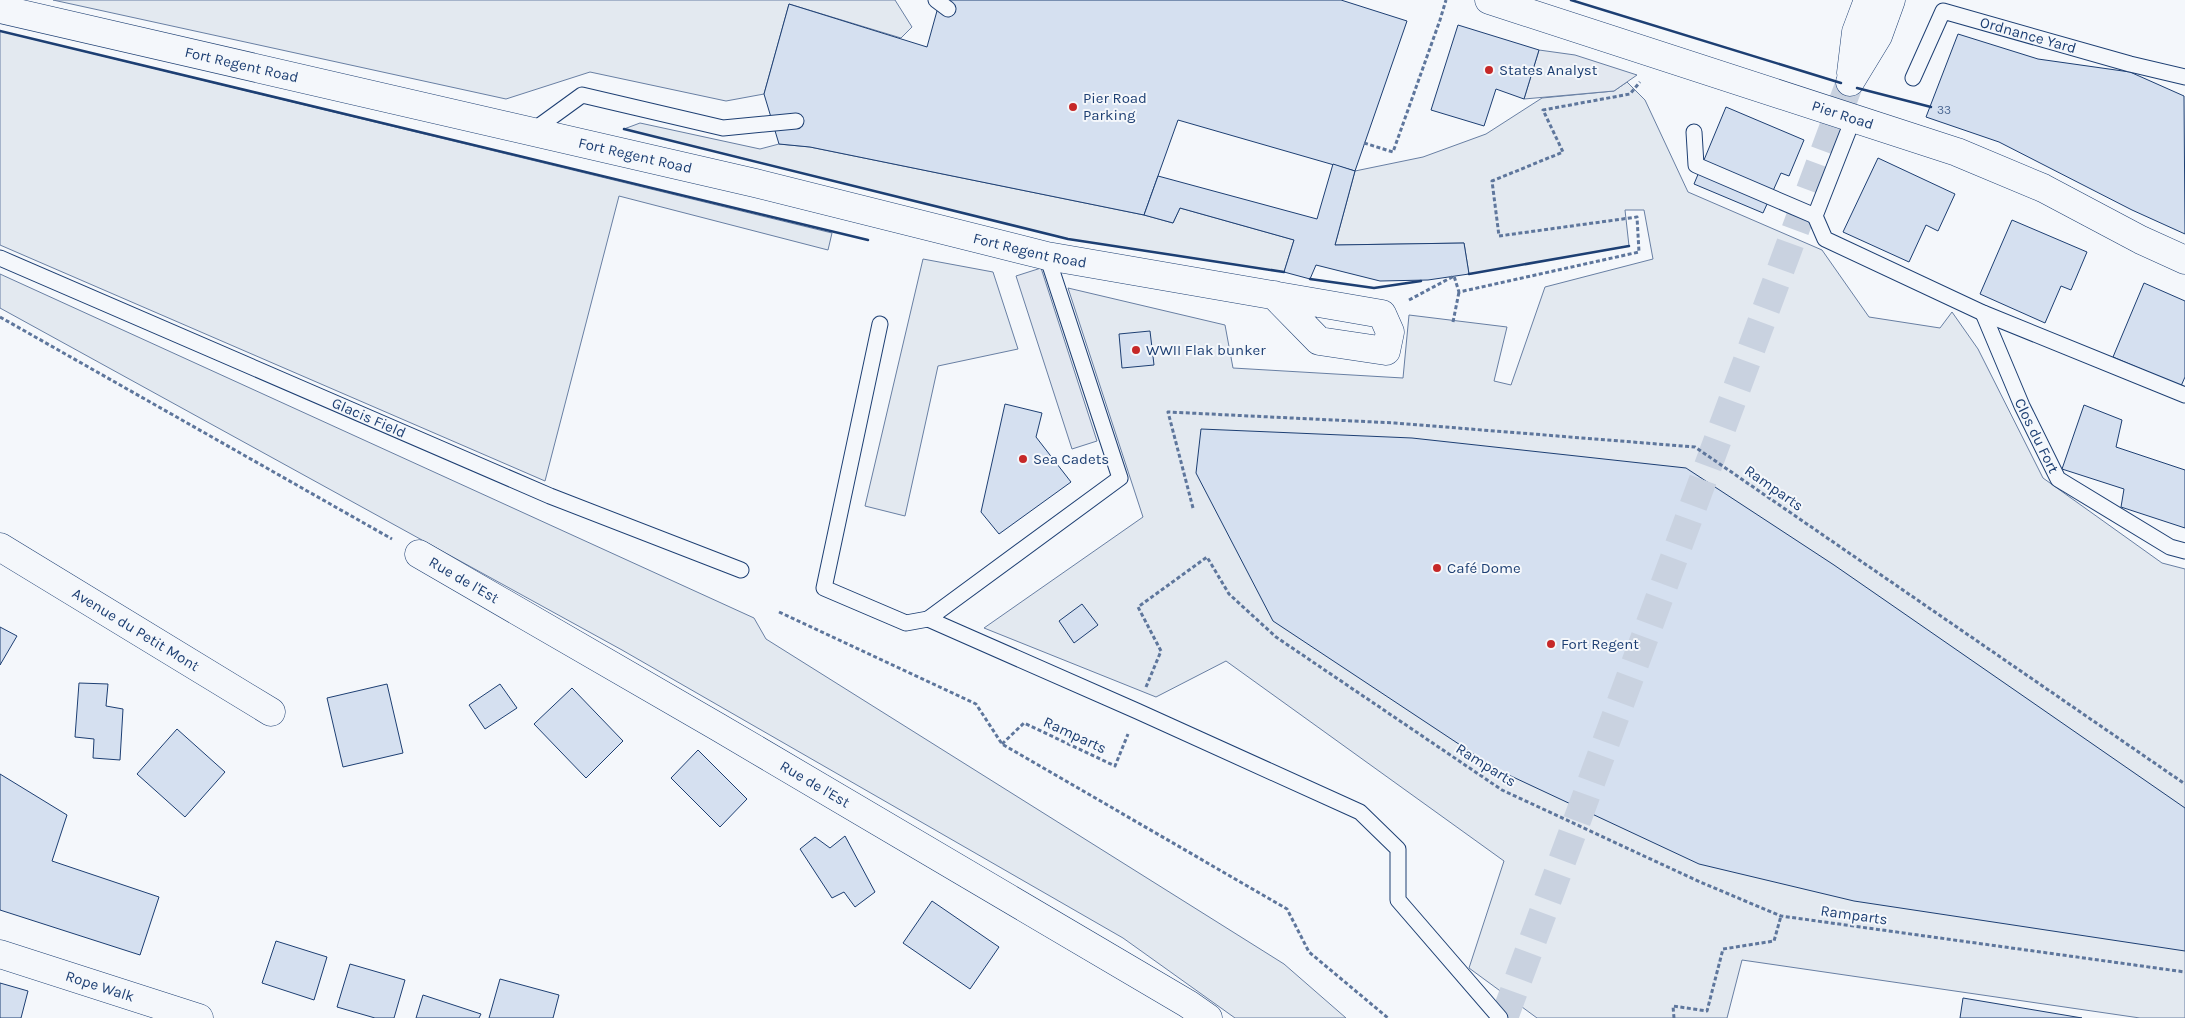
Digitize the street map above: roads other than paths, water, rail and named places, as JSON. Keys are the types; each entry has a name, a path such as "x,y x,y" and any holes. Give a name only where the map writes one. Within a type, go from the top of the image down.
{"main road":[{"name":"Pier Road","path":"1489,0 1957,152 2043,188 2141,240 2185,260"},
{"path":"1868,0 1856,32 1850,82 1878,36 1891,0"},
{"name":"Fort Regent Road","path":"0,9 755,183 1047,256 1274,295 1382,314 1390,332 1386,351 1318,341 1274,295"},
{"name":"Avenue du Petit Mont","path":"0,547 271,712"},
{"name":"Rue de l'Est","path":"419,554 1188,1004 1208,1018"},
{"name":"Rope Walk","path":"0,954 199,1018"}],"lane":[{"name":"Ordnance Yard","path":"1914,78 1942,11 2130,64 2185,77"},
{"path":"531,132 582,95 722,128 796,121"},
{"path":"1815,216 1853,119"},
{"path":"1694,132 1696,165 1815,216 1825,239 1983,313 2185,395"},
{"path":"880,324 824,588 906,623 928,619 1120,478 1047,256"},
{"name":"Glacis Field","path":"0,258 550,496 741,570"},
{"name":"Clos du Fort","path":"1983,313 2018,397 2058,479 2170,547 2185,551"},
{"path":"928,619 1137,710 1360,812 1398,849 1398,900 1500,1018"}],"tunnel":[{"path":"1504,1018 1850,82"}],"place":[{"name":"States Analyst","path":"1489,70"},
{"name":"Pier Road Parking","path":"1073,107"},
{"name":"WWII Flak bunker","path":"1136,350"},
{"name":"Sea Cadets","path":"1023,459"},
{"name":"Café Dome","path":"1437,568"},
{"name":"Fort Regent","path":"1551,644"}]}
